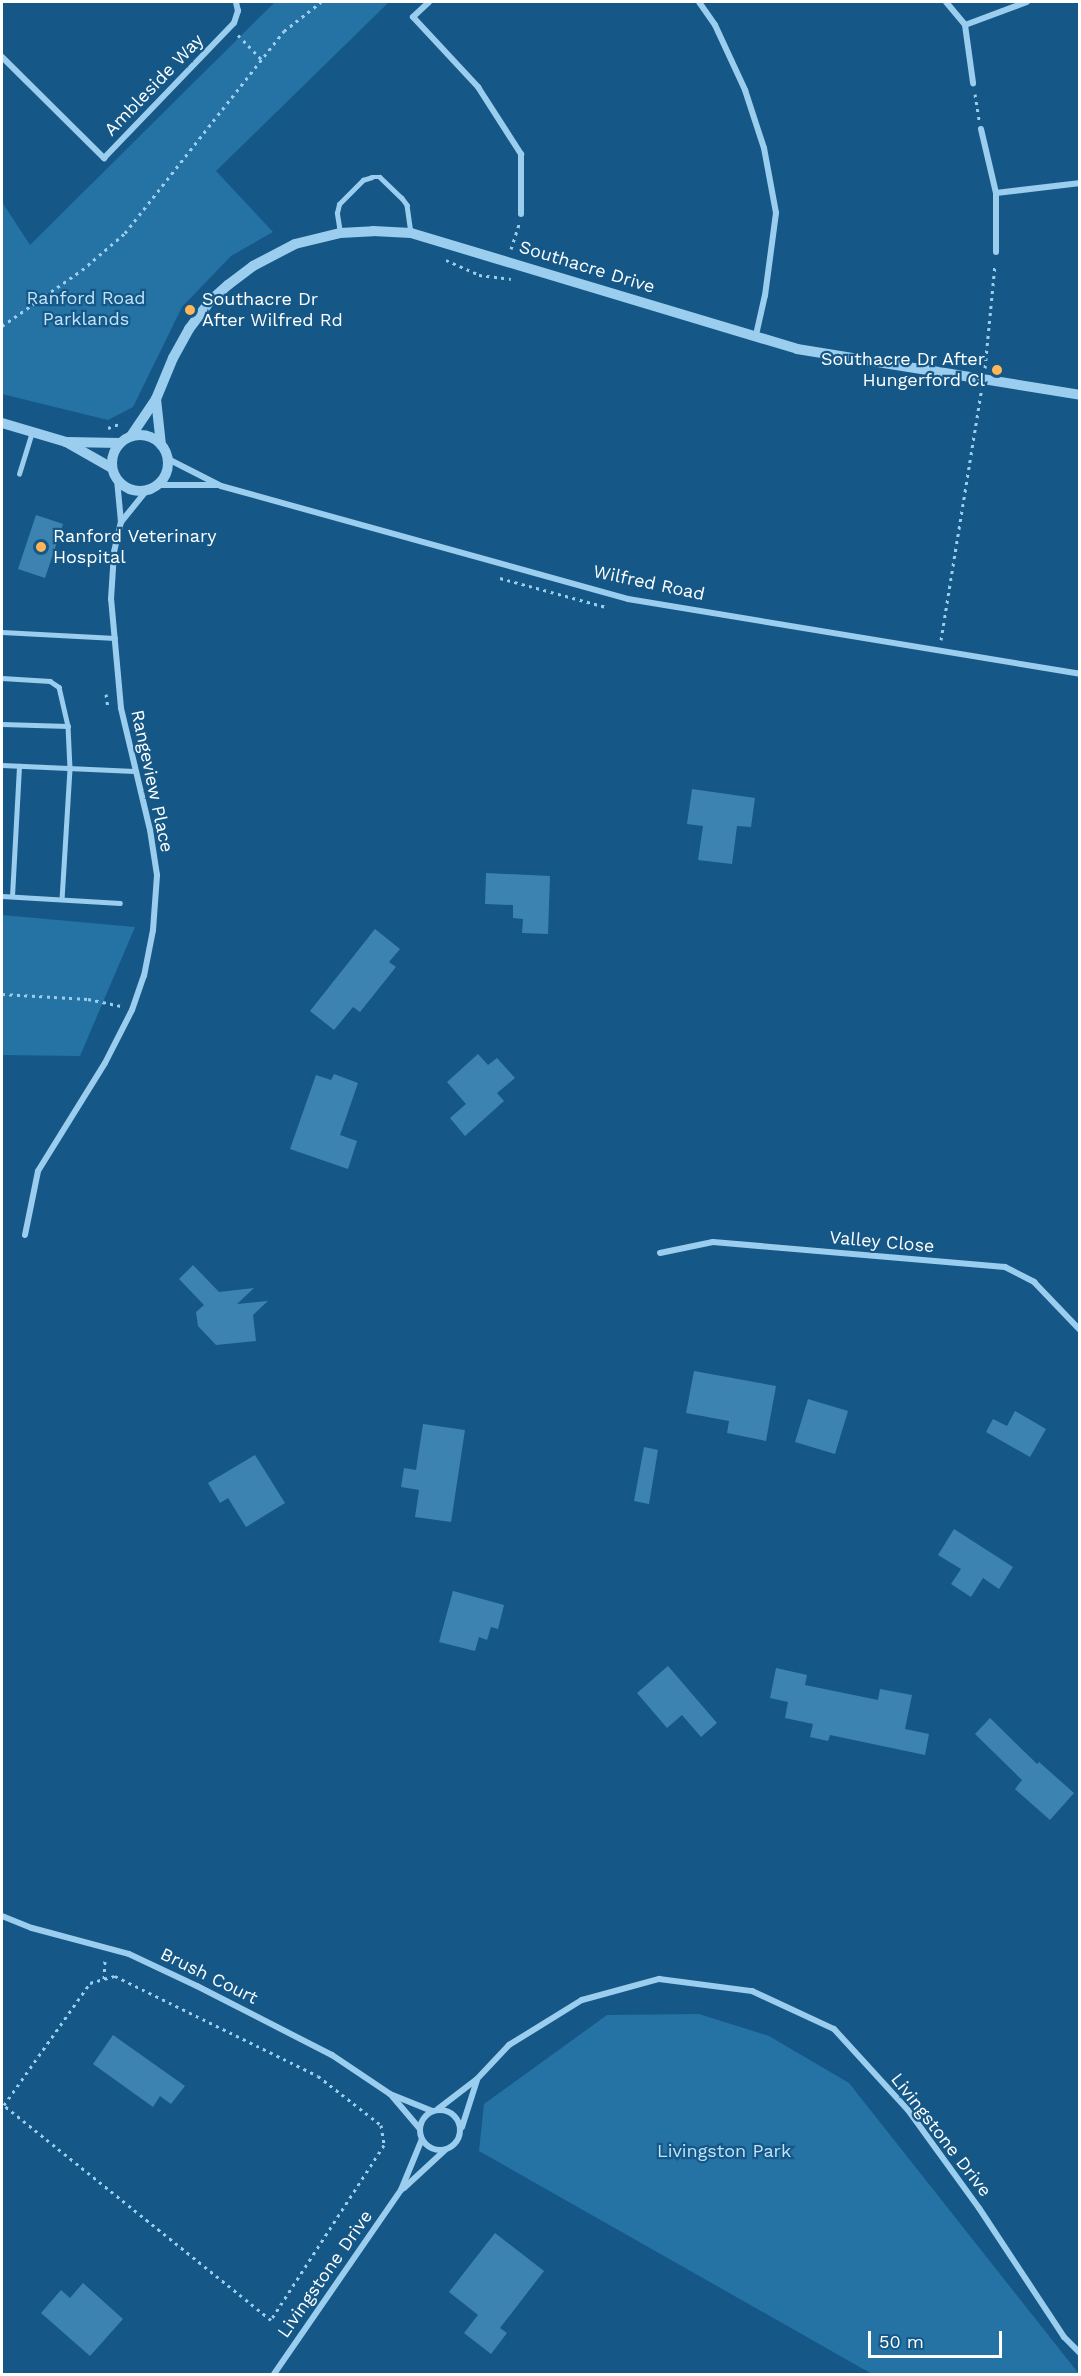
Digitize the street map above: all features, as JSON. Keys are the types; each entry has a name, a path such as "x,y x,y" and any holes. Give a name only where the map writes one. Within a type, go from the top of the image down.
{"street":[{"path":"230,28 238,11 236,2"},
{"path":"429,2 413,17 478,87 521,154 521,214"},
{"path":"699,2 715,25 745,90 764,148 776,213 765,295 756,334"},
{"path":"946,2 965,25 973,83"},
{"path":"965,25 1027,2"},
{"name":"Ambleside Way","path":"2,57 104,158 230,28"},
{"path":"981,129 996,194 996,252"},
{"path":"996,194 1080,183"},
{"name":"Southacre Drive","path":"131,436 156,399 172,358 189,329 210,301 228,285 253,266 295,244 340,233 373,231 411,233 816,352 1080,395"},
{"name":"Southacre Drive","path":"156,399 161,445"},
{"path":"2,423 66,442 112,468"},
{"path":"147,490 130,489 117,480 112,468 112,459 120,443 131,436 147,436 161,445 168,459 167,469 158,485"},
{"path":"66,442 120,443"},
{"name":"Wilfred Road","path":"168,459 221,486 628,599 1080,674"},
{"name":"Rangeview Place","path":"24,1235 39,1171 105,1063 132,1010 144,976 153,930 157,875 150,830 120,708 112,575 121,522 117,480"},
{"name":"Wilfred Road","path":"147,490 158,485 221,486"},
{"name":"Rangeview Place","path":"121,522 147,490"},
{"name":"Valley Close","path":"660,1253 713,1242 1005,1267 1034,1282 1080,1330"},
{"name":"Brush Court","path":"2,1916 32,1928 129,1954 332,2055 390,2094 435,2110"},
{"name":"Livingstone Drive","path":"435,2110 477,2079 509,2045 582,2000 659,1980 752,1991 834,2030 900,2102 979,2208 1064,2337 1080,2353"},
{"name":"Livingstone Drive","path":"461,2128 477,2079"},
{"name":"Brush Court","path":"390,2094 420,2128"},
{"path":"435,2110 453,2114 461,2128 460,2138 454,2146 445,2150 428,2146 422,2139 420,2128 422,2121 435,2110"},
{"name":"Livingstone Drive","path":"274,2374 401,2190 422,2139"},
{"name":"Livingstone Drive","path":"401,2190 445,2150"}],"lane":[{"path":"340,233 337,213 339,204 363,180 372,177 380,177 407,205 411,233"},
{"path":"20,474 32,432"},
{"path":"2,632 115,638"},
{"path":"2,678 56,683 59,687 68,726 70,769 62,899"},
{"path":"2,724 68,726"},
{"path":"2,765 134,771"},
{"path":"12,896 19,766"},
{"path":"2,896 120,903"}],"path":[{"path":"2,326 82,270 125,233 284,31 321,2"},
{"path":"230,28 262,60"},
{"path":"973,83 981,129"},
{"path":"498,278 517,234 521,214"},
{"path":"939,651 984,380 996,252"},
{"path":"441,258 479,275 514,280"},
{"path":"970,390 992,394"},
{"path":"100,428 118,425 127,419"},
{"path":"2,994 88,999 109,1002 132,1010"},
{"path":"104,1979 105,1961 115,1951"},
{"path":"115,1976 318,2076 381,2125 384,2145 272,2320 4,2105 90,1983 104,1979 115,1976"}],"green space":[{"name":"Ranford Road Parklands","path":"275,2 389,2 216,171 273,232 231,256 182,307 133,407 108,420 2,394 2,202 30,245"},
{"path":"2,915 135,927 80,1056 2,1055"},
{"name":"Livingston Park","path":"699,2014 769,2036 849,2083 1079,2374 872,2374 479,2151 484,2104 607,2015"}],"building":[{"name":"Ranford Veterinary Hospital","path":"36,515 63,524 45,578 18,569"},
{"path":"692,789 755,798 751,827 737,826 732,864 698,860 703,826 687,824"},
{"path":"486,873 550,876 548,934 522,933 523,919 513,918 513,905 485,904"},
{"path":"375,929 400,949 389,962 396,967 360,1012 353,1007 334,1030 310,1011"},
{"path":"478,1054 488,1065 497,1058 515,1078 497,1093 504,1101 465,1136 450,1118 466,1104 447,1082"},
{"path":"334,1074 358,1083 340,1135 357,1141 348,1169 290,1149 316,1075 331,1080"},
{"path":"193,1265 219,1292 254,1288 237,1304 268,1301 253,1315 256,1341 216,1345 198,1326 196,1312 204,1305 179,1279"},
{"path":"694,1371 776,1386 766,1441 727,1433 729,1421 686,1413"},
{"path":"808,1399 848,1411 835,1454 795,1442"},
{"path":"1015,1411 1046,1429 1030,1457 986,1432 993,1419 1007,1426"},
{"path":"423,1424 465,1430 451,1522 415,1517 419,1490 401,1487 404,1468 416,1470"},
{"path":"644,1447 658,1450 649,1504 634,1501"},
{"path":"255,1455 285,1503 246,1527 228,1498 220,1503 208,1483"},
{"path":"954,1529 1013,1567 999,1589 983,1578 971,1597 951,1584 961,1569 938,1555"},
{"path":"453,1591 504,1605 498,1629 491,1627 487,1640 479,1637 475,1651 439,1642"},
{"path":"668,1666 717,1723 701,1737 682,1715 667,1728 637,1693"},
{"path":"776,1668 807,1675 805,1685 878,1700 880,1689 912,1695 905,1729 929,1734 925,1755 830,1735 828,1741 810,1737 813,1724 785,1718 788,1702 770,1698"},
{"path":"990,1718 1037,1764 1039,1762 1074,1793 1050,1820 1015,1789 1022,1780 975,1734"},
{"path":"113,2035 185,2086 171,2104 160,2096 153,2107 93,2064"},
{"path":"495,2233 544,2271 500,2328 507,2333 491,2354 464,2333 478,2315 449,2292"},
{"path":"83,2283 123,2319 90,2356 41,2313 61,2290 70,2298"}],"place":[{"name":"Southacre Dr After Wilfred Rd","path":"190,310"},
{"name":"Southacre Dr After Hungerford Cl","path":"997,370"},
{"name":"Ranford Veterinary Hospital","path":"41,547"}]}
